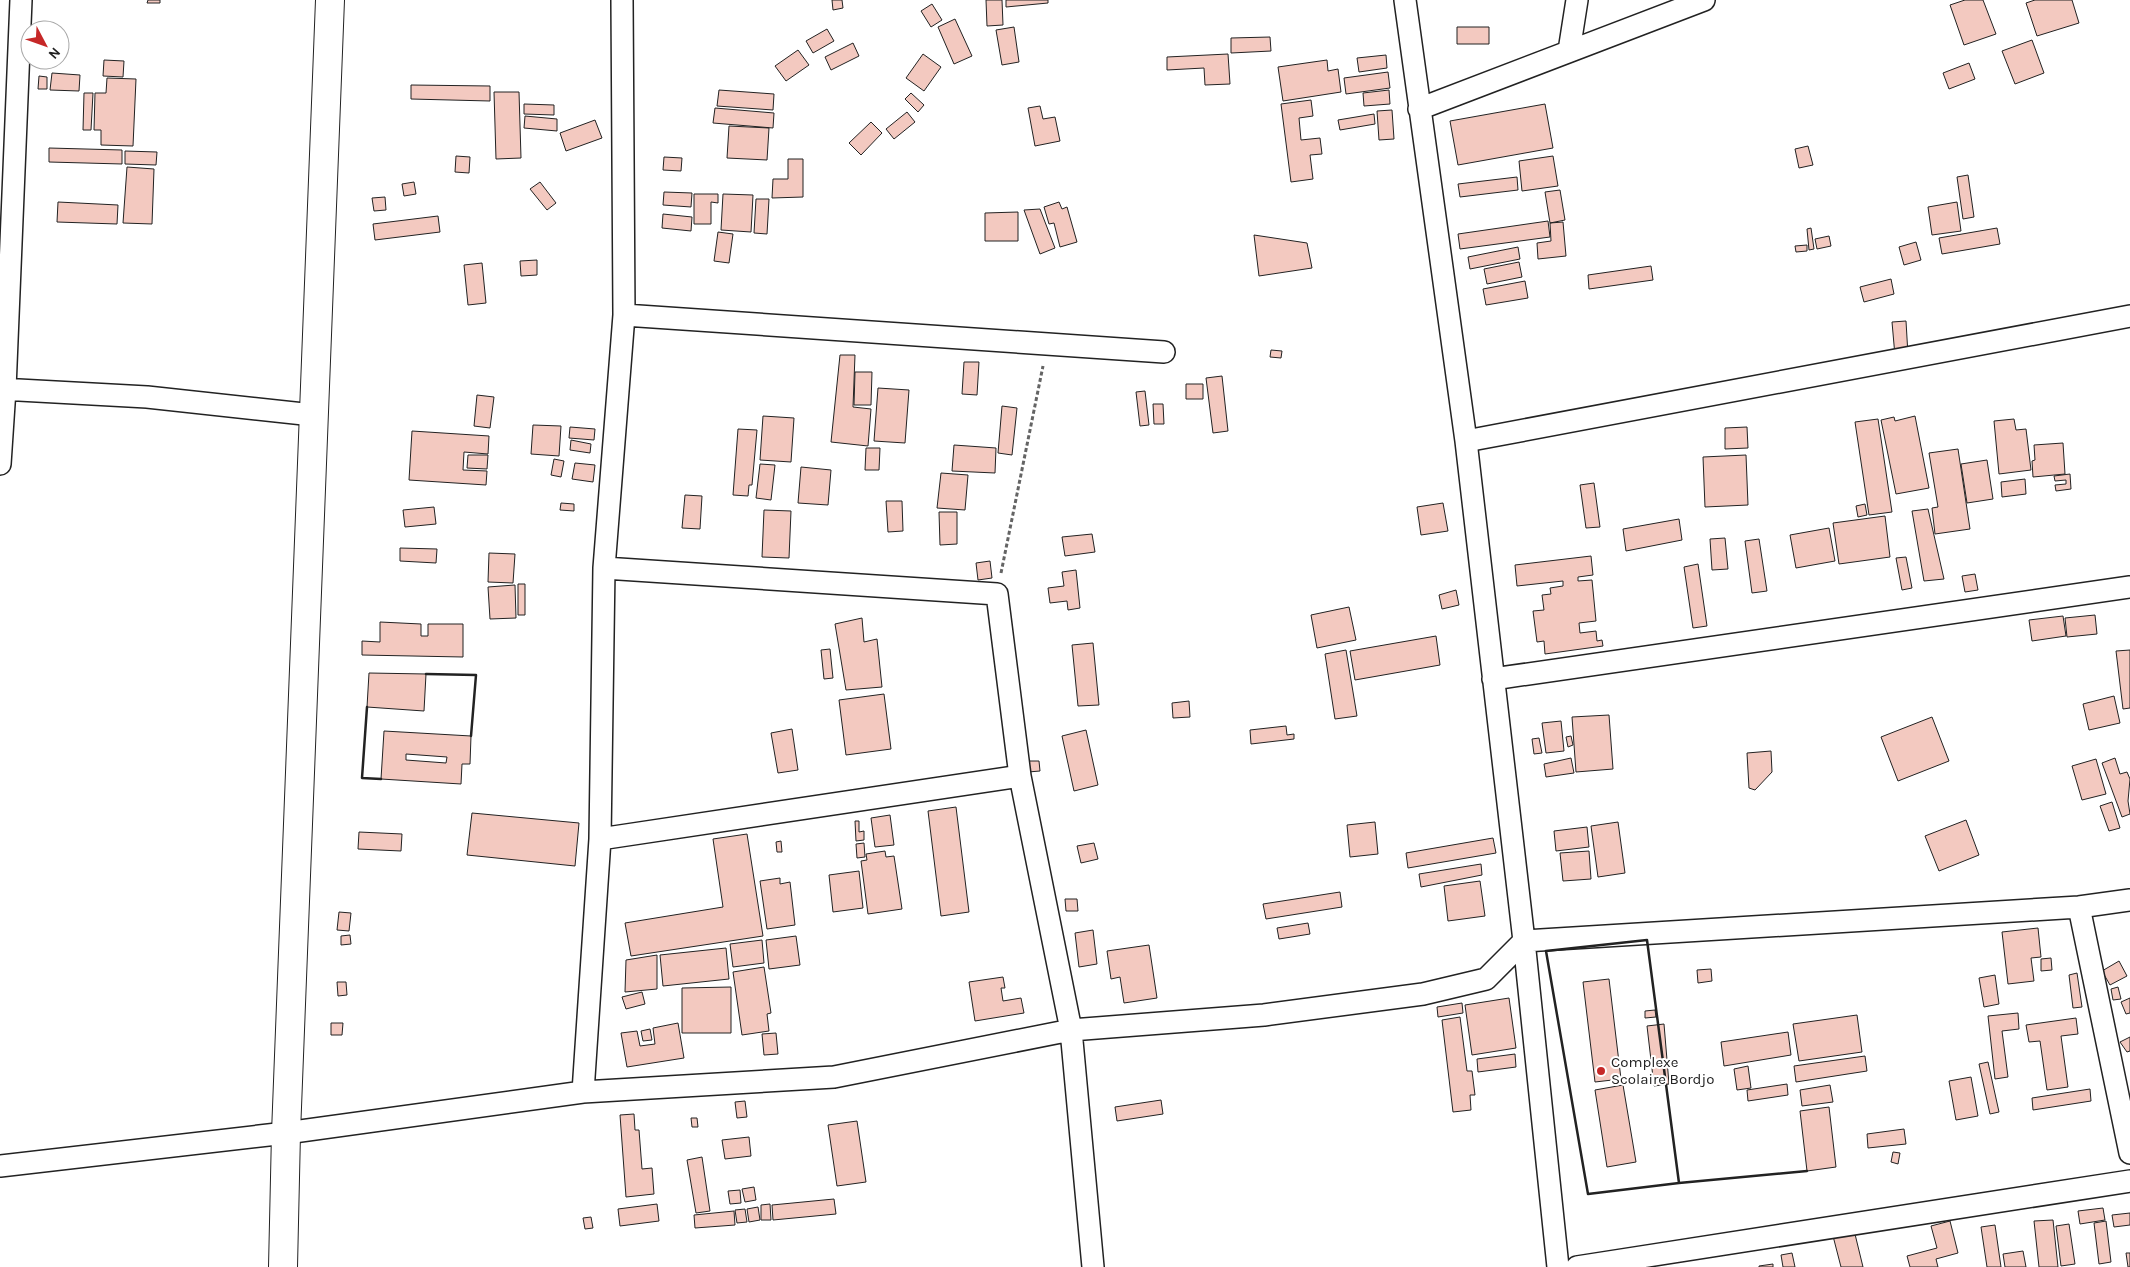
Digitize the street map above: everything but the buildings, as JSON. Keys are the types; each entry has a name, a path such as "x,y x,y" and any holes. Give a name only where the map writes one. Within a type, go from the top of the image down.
{"street":[{"path":"0,464 21,0"},
{"path":"284,1267 286,1133 330,0"},
{"path":"583,1092 600,839 604,568 624,315 622,0"},
{"path":"1405,0 1466,441 1524,941 1558,1267"},
{"path":"1569,51 1577,0"},
{"path":"1419,109 1704,0"},
{"path":"624,315 1047,346 1164,352"},
{"path":"1466,441 2130,316"},
{"path":"3,389 147,398 313,414"},
{"path":"604,568 997,594 1020,776 1070,1030 1093,1267"},
{"path":"1493,679 2130,587"},
{"path":"600,839 1020,776"},
{"path":"0,1166 286,1133 583,1092 834,1077 1070,1030 1264,1015 1423,994 1486,979 1524,941 2079,907 2130,900"},
{"path":"2079,907 2130,1153"},
{"path":"1577,1267 2130,1181"}],"path":[{"path":"997,594 1047,346"}],"wall":[{"path":"426,674 476,675 471,736"},
{"path":"367,707 362,778 381,779"},
{"path":"1647,940 1679,1183 1588,1194 1546,951 1647,940"},
{"path":"1679,1183 1807,1171"}],"place":[{"name":"Complexe Scolaire Bordjo","path":"1601,1071"}]}
